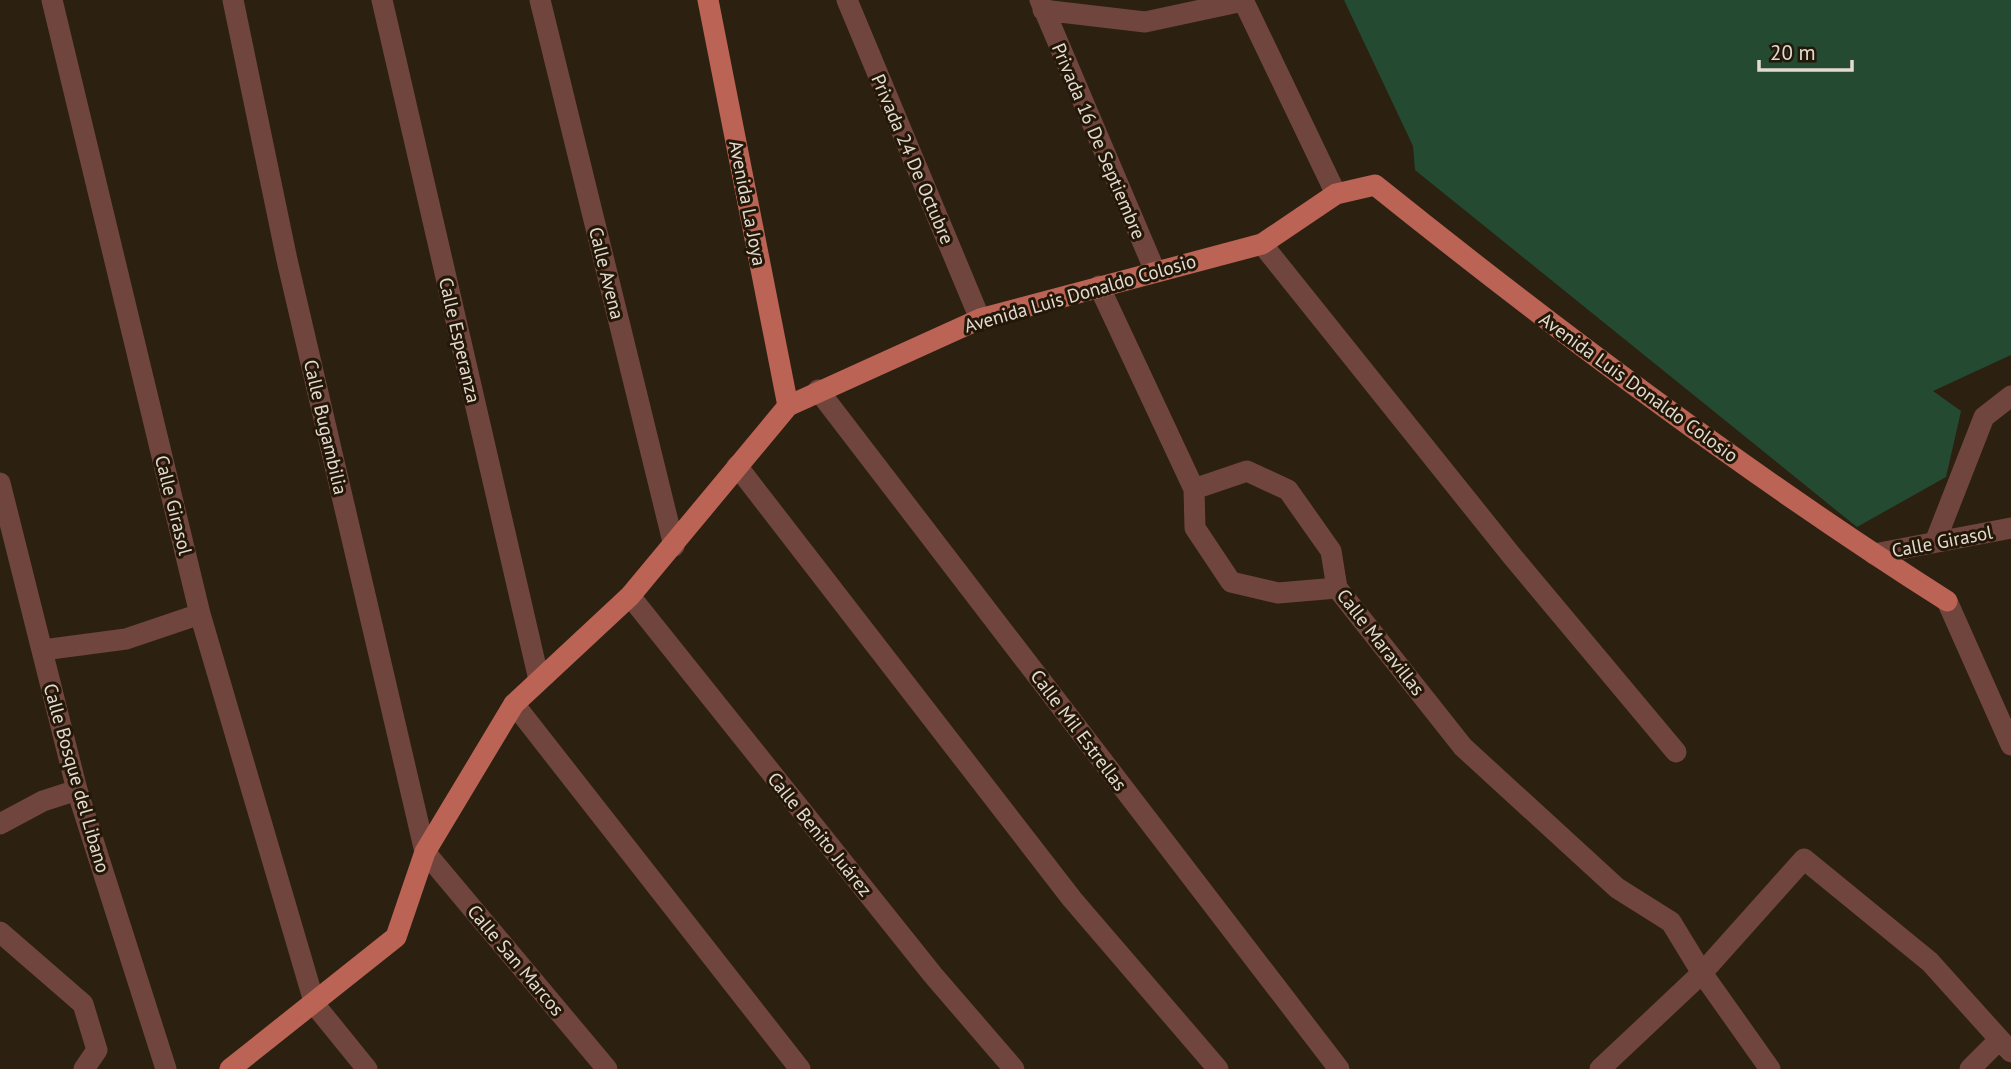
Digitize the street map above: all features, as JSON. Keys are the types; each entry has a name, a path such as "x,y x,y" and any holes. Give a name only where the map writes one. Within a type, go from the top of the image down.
{"main road":[{"name":"Avenida La Joya","path":"708,0 788,406"},
{"name":"Avenida Luis Donaldo Colosio","path":"230,1069 315,1005 396,937 425,852 514,704 630,596 674,547 788,406 818,390 980,319 1262,244 1336,194 1375,184 1527,306 1874,554 1947,601"}],"street":[{"name":"Calle Girasol","path":"52,0 200,614 315,1005"},
{"name":"Calle Bugambilia","path":"233,0 286,260 425,852"},
{"name":"Calle Esperanza","path":"382,0 539,680"},
{"name":"Calle Avena","path":"540,0 674,547"},
{"name":"Privada 24 De Octubre","path":"847,0 980,319"},
{"path":"1041,5 1145,23 1243,0 1336,194"},
{"name":"Privada 16 De Septiembre","path":"1041,5 1155,271"},
{"path":"1262,244 1503,545 1676,752"},
{"path":"1099,286 1194,489 1195,528 1231,582 1278,593 1337,589"},
{"name":"Calle Mil Estrellas","path":"818,390 1339,1069"},
{"path":"1935,542 1984,417 2011,396"},
{"path":"737,466 1072,899 1218,1069"},
{"name":"Calle Maravillas","path":"1194,489 1247,471 1288,490 1331,551 1337,589 1463,747 1617,888 1671,922 1702,973 1770,1069"},
{"name":"Calle Bosque del Libano","path":"0,483 77,790 166,1069"},
{"name":"Calle Girasol","path":"1874,554 2011,528"},
{"name":"Calle Benito Juárez","path":"630,596 933,975 1014,1069"},
{"path":"1947,601 2008,734"},
{"path":"43,650 126,639 200,614"},
{"path":"514,704 800,1069"},
{"path":"0,824 43,801 77,790"},
{"name":"Calle San Marcos","path":"425,852 607,1069"},
{"path":"1601,1069 1702,973 1804,859 1930,962 2005,1046 1970,1069"},
{"path":"0,932 83,1004 97,1050 84,1069"},
{"path":"315,1005 367,1069"}],"green space":[{"path":"1344,0 2011,0 2011,355 1933,391 1961,411 1946,477 1857,527 1415,170 1413,146"}]}
